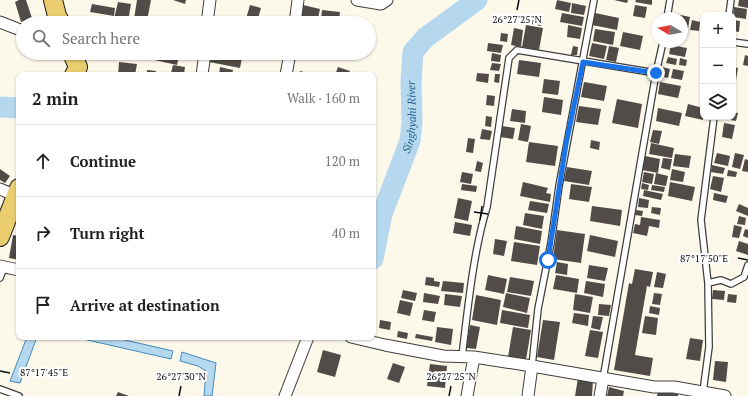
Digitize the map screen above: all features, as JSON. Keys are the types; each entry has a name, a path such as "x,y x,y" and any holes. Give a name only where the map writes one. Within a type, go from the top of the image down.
{"main road":[{"path":"52,0 56,16"},
{"path":"75,60 78,67 76,72"},
{"path":"0,237 12,191"}],"street":[{"path":"208,16 210,0"},
{"path":"295,16 298,0"},
{"path":"357,0 381,4 387,0"},
{"path":"0,22 16,28"},
{"path":"202,72 203,60"},
{"path":"287,72 289,60"},
{"path":"2,266 16,269"},
{"path":"285,396 307,340"},
{"path":"364,340 443,356 474,357 532,366 654,389 674,387 725,396"},
{"path":"467,396 474,357"},
{"path":"528,396 532,366"},
{"path":"600,396 603,379"}],"lane":[{"path":"532,366 538,309 552,236 565,151 594,0"},
{"path":"668,12 670,0"},
{"path":"729,12 731,0"},
{"path":"736,42 748,44"},
{"path":"603,379 662,48"},
{"path":"462,356 468,305 482,223 487,207 509,58 518,50 530,51 583,62 656,73"},
{"path":"703,392 709,347 708,282 701,220 714,120"},
{"path":"708,282 721,280 731,284 744,277 748,265"},
{"path":"0,278 2,266"},
{"path":"0,389 19,396"}],"water":[{"path":"26,340 36,340 20,383 10,381"},
{"path":"87,340 125,340 173,351 171,359"},
{"path":"182,352 216,363 212,396 204,396 206,371 198,366 180,361"}],"building":[{"path":"19,0 26,0 31,16 19,16 15,2"},
{"path":"137,0 151,0 148,16 134,16"},
{"path":"173,0 186,0 185,4"},
{"path":"557,0 571,3 569,12 555,9"},
{"path":"614,0 628,0 627,3"},
{"path":"636,0 652,0 652,5 635,2"},
{"path":"739,0 748,0 748,8 738,6"},
{"path":"118,2 131,4 129,16 115,16"},
{"path":"572,3 586,6 584,15 571,13"},
{"path":"92,4 115,8 114,16 90,12"},
{"path":"250,5 261,8 259,16 247,16"},
{"path":"303,5 320,9 318,16 301,16"},
{"path":"635,5 647,7 645,18 633,16"},
{"path":"734,7 747,9 746,19 736,17 736,12 734,12"},
{"path":"322,10 340,12 340,16 321,16"},
{"path":"562,13 584,17 582,26 560,22"},
{"path":"595,13 619,18 617,30 592,25"},
{"path":"533,16 542,18 541,26 532,24"},
{"path":"688,17 690,17 688,28"},
{"path":"692,20 700,22 699,31 690,30"},
{"path":"736,20 740,21 739,32 736,32"},
{"path":"526,25 543,28 539,50 522,47"},
{"path":"568,25 582,28 580,39 567,37"},
{"path":"514,28 523,30 521,47 511,45"},
{"path":"595,29 615,32 613,45 593,41"},
{"path":"623,32 643,36 640,50 620,46"},
{"path":"501,33 508,34 507,42 500,41"},
{"path":"488,43 503,45 501,53 487,51"},
{"path":"592,43 607,46 604,59 589,56"},
{"path":"573,46 578,47 577,55 571,55"},
{"path":"609,46 619,48 616,62 606,60"},
{"path":"670,48 687,48 685,57 669,54"},
{"path":"492,53 501,55 500,62 491,61"},
{"path":"745,55 748,56 748,66 743,65"},
{"path":"668,57 677,59 676,65 666,63"},
{"path":"680,58 687,60 686,66 679,65"},
{"path":"154,60 178,60 177,65"},
{"path":"209,60 242,60 240,68 209,62"},
{"path":"519,60 541,63 539,77 517,74"},
{"path":"119,62 137,64 136,72 118,72"},
{"path":"492,63 501,64 499,71 490,70"},
{"path":"173,65 185,67 184,72 171,72"},
{"path":"220,67 233,70 233,72 219,72"},
{"path":"338,67 350,71 350,72 336,72"},
{"path":"662,67 670,69 668,78 660,76"},
{"path":"736,68 738,68 736,80"},
{"path":"673,69 684,71 682,80 671,78"},
{"path":"147,70 156,71 156,72 147,72"},
{"path":"477,73 489,74 488,83 476,81"},
{"path":"495,74 500,74 499,83 494,82"},
{"path":"544,79 560,81 558,95 542,93"},
{"path":"584,82 607,86 604,101 581,97"},
{"path":"660,82 681,86 678,98 658,94"},
{"path":"487,95 495,96 494,106 486,105"},
{"path":"544,97 563,100 561,115 542,112"},
{"path":"617,99 642,104 638,128 612,123"},
{"path":"688,104 700,107 700,119 685,116"},
{"path":"579,106 601,109 598,125 576,122"},
{"path":"658,108 682,113 679,126 656,121"},
{"path":"512,109 526,111 525,123 510,121"},
{"path":"736,113 738,113 736,121 730,120 736,120"},
{"path":"486,116 492,117 491,127 485,126"},
{"path":"724,123 735,125 732,139 722,137"},
{"path":"521,124 531,126 528,142 518,140"},
{"path":"502,126 515,128 513,139 500,137"},
{"path":"482,129 492,131 490,140 480,139"},
{"path":"653,130 662,131 659,144 650,142"},
{"path":"468,138 475,139 473,153 466,152"},
{"path":"591,140 600,142 599,150 590,148"},
{"path":"529,142 558,146 555,166 526,162"},
{"path":"651,143 674,148 672,158 649,154"},
{"path":"717,153 730,156 728,166 714,163"},
{"path":"735,153 744,155 740,169 732,167"},
{"path":"675,154 691,156 689,168 673,166"},
{"path":"645,156 660,159 658,173 642,170"},
{"path":"663,158 672,159 670,170 661,168"},
{"path":"745,159 748,160 748,172 742,171"},
{"path":"477,161 483,163 481,172 475,171"},
{"path":"712,165 725,168 723,174 711,172"},
{"path":"567,167 592,171 589,185 564,181"},
{"path":"0,169 10,176 5,183 0,180"},
{"path":"672,169 685,172 683,182 670,180"},
{"path":"728,170 737,172 736,177 727,176"},
{"path":"462,172 473,174 471,184 460,182"},
{"path":"644,172 654,174 652,184 642,182"},
{"path":"656,173 668,176 666,186 654,184"},
{"path":"713,176 724,178 721,192 710,189"},
{"path":"523,182 548,188 546,193 551,194 550,202 520,196"},
{"path":"670,182 695,187 692,201 668,196"},
{"path":"642,183 649,185 648,190 641,189"},
{"path":"462,184 477,186 476,192 461,190"},
{"path":"571,184 592,187 589,202 569,199"},
{"path":"652,185 665,187 664,192 651,190"},
{"path":"644,190 663,194 661,200 643,196"},
{"path":"714,193 728,196 726,203 713,200"},
{"path":"458,198 472,201 468,221 454,218"},
{"path":"639,198 649,200 648,208 638,207"},
{"path":"530,201 549,204 547,213 528,210"},
{"path":"739,204 748,208 748,216 736,211"},
{"path":"592,206 622,210 620,226 590,221"},
{"path":"652,207 661,208 660,215 651,213"},
{"path":"636,210 643,211 642,216 635,215"},
{"path":"525,213 544,216 542,229 523,225"},
{"path":"739,216 746,218 745,225 737,224"},
{"path":"641,217 660,220 659,228 649,226 647,236 633,233 635,224 640,225"},
{"path":"455,222 472,225 470,236 453,233"},
{"path":"734,225 742,227 739,238 732,237"},
{"path":"516,226 542,231 540,244 514,239"},
{"path":"745,229 748,230 748,238 743,236"},
{"path":"557,230 585,234 581,263 553,259"},
{"path":"13,235 16,236 16,259 9,258"},
{"path":"590,235 618,241 615,257 587,251"},
{"path":"495,239 507,241 504,256 493,254"},
{"path":"739,241 748,244 748,255 736,251"},
{"path":"514,242 540,246 537,265 511,261"},
{"path":"557,262 568,264 567,275 555,273"},
{"path":"589,265 608,268 605,281 587,278"},
{"path":"635,269 653,272 650,287 647,286 635,355 653,358 650,376 614,370 629,283 632,284"},
{"path":"657,272 666,274 663,288 654,287"},
{"path":"488,275 507,279 504,294 485,290"},
{"path":"556,275 579,279 577,293 553,289"},
{"path":"426,277 434,278 434,281 440,282 439,287 425,285"},
{"path":"510,277 534,281 531,296 507,292"},
{"path":"443,281 464,283 463,293 441,291"},
{"path":"586,281 605,284 603,297 584,293"},
{"path":"403,290 417,293 415,301 401,298"},
{"path":"713,290 725,291 724,300 712,299"},
{"path":"424,293 440,296 438,304 423,302"},
{"path":"506,293 530,298 527,313 503,307"},
{"path":"654,293 662,294 660,305 652,304"},
{"path":"445,294 462,296 460,307 444,305"},
{"path":"575,294 593,297 590,313 573,310"},
{"path":"728,294 737,295 736,303 727,302"},
{"path":"476,295 501,300 497,325 472,320"},
{"path":"400,300 413,303 410,316 397,313"},
{"path":"599,304 611,305 609,316 598,315"},
{"path":"650,306 660,308 659,315 649,313"},
{"path":"424,310 436,312 434,322 422,320"},
{"path":"502,310 530,315 528,328 500,323"},
{"path":"574,313 589,315 588,326 572,323"},
{"path":"593,316 603,317 600,330 591,328"},
{"path":"645,316 658,318 656,335 642,333"},
{"path":"380,320 391,322 390,330 379,328"},
{"path":"543,320 560,322 554,360 537,357"},
{"path":"470,325 480,327 476,349 466,348"},
{"path":"437,327 453,329 451,345 435,342"},
{"path":"513,327 531,330 526,360 508,357"},
{"path":"590,330 603,332 598,358 585,356"},
{"path":"398,331 408,333 407,339 397,337"},
{"path":"416,334 433,337 432,341 415,338"},
{"path":"690,338 703,340 700,361 686,359"},
{"path":"323,350 341,355 335,377 317,372"},
{"path":"715,361 728,362 726,382 713,380"},
{"path":"393,363 405,367 399,383 387,379"},
{"path":"430,364 447,366 445,388 427,386"},
{"path":"578,378 593,380 592,396 575,396"},
{"path":"609,387 624,391 623,396 607,396"},
{"path":"658,391 678,394 678,396 657,396"},
{"path":"118,392 129,396 116,396"}],"waterway":[{"name":"Singhyahi River","path":"376,244 382,214 410,141 412,122 411,81 413,52 425,38 477,0"},
{"name":"Singhyahi River","path":"0,107 16,108"}],"route":[{"path":"548,260 566,144 583,62 656,73"}]}
